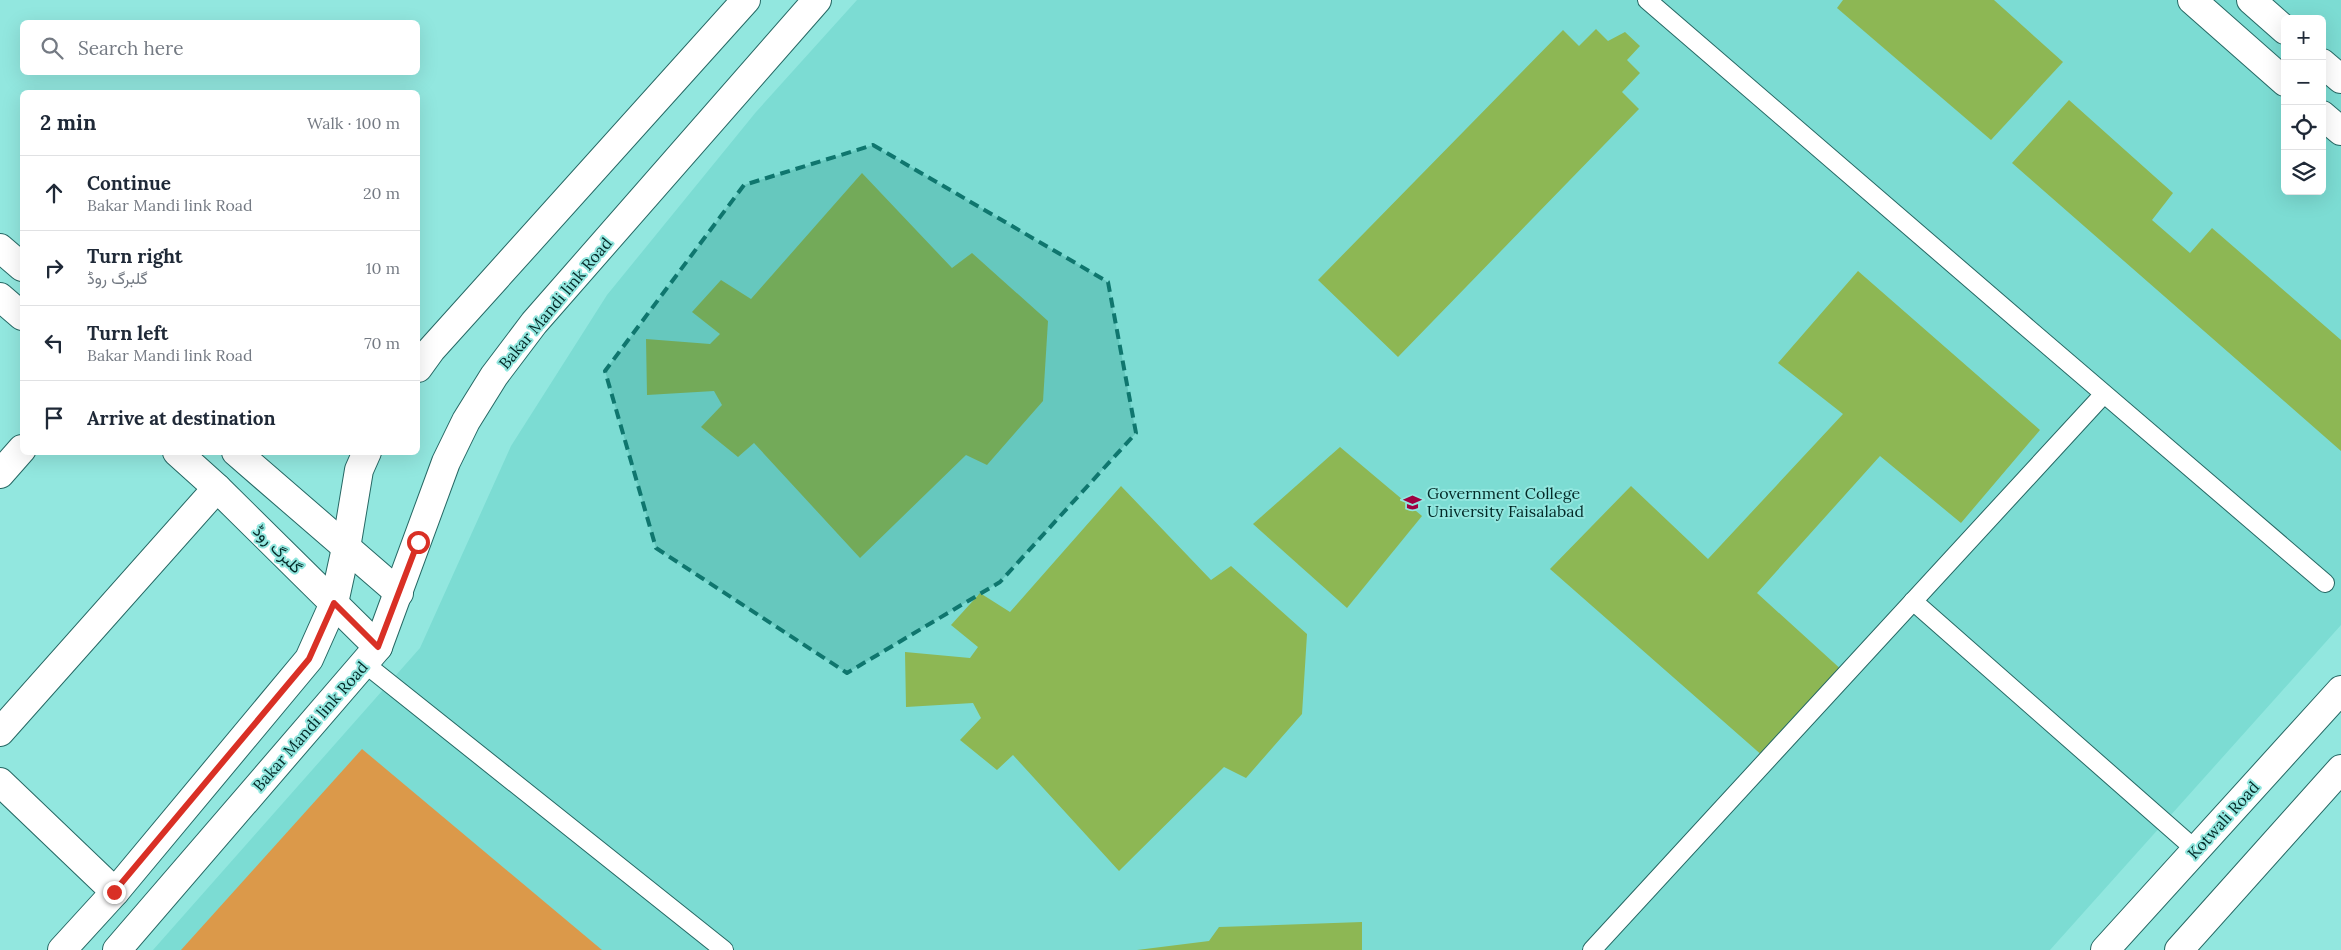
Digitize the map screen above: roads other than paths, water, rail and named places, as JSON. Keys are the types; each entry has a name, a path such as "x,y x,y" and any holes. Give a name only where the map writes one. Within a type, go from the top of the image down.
{"main road":[{"path":"420,365 431,350 746,0"},
{"name":"Bakar Mandi link Road","path":"117,950 371,655 399,593 446,462 466,421 494,376 534,323 817,0"},
{"path":"2192,0 2281,78"},
{"path":"2250,0 2281,27"},
{"path":"2326,67 2341,80"},
{"path":"2326,118 2341,131"},
{"path":"0,248 20,266"},
{"path":"0,297 20,314"},
{"path":"0,474 20,450"},
{"name":"گلبرگ روڈ","path":"180,455 334,603 371,655"},
{"path":"239,455 399,593"},
{"path":"62,950 114,892 309,659 334,603 346,548 359,470 366,455"},
{"path":"0,732 216,488"},
{"name":"Kotwali Road","path":"2105,950 2341,690"},
{"path":"2179,950 2341,769"},
{"path":"0,782 114,892"}],"lane":[{"path":"1647,0 1963,270 2103,395 2325,583"},
{"path":"1592,950 2103,395"},
{"path":"1913,600 2196,850"},
{"path":"371,655 724,950"}],"place":[{"name":"Government College University Faisalabad","path":"1413,502"}]}
